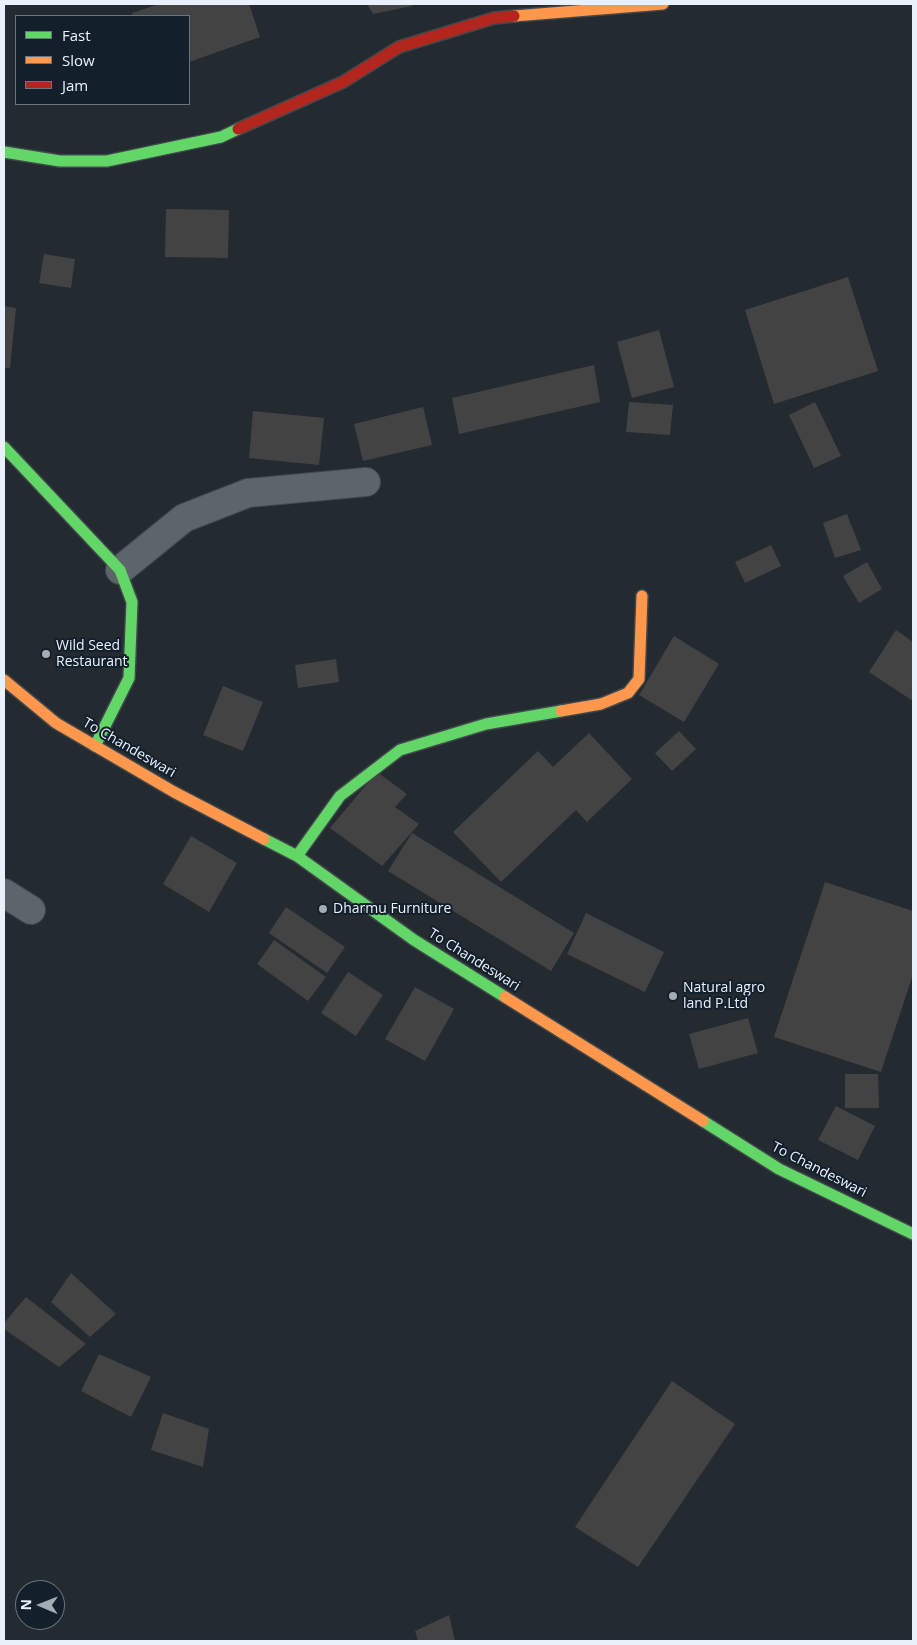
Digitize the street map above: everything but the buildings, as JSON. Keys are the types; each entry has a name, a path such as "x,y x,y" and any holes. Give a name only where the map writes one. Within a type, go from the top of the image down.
{"street":[{"path":"4,152 60,161 108,161 222,137 343,82 399,47 494,18 663,4"},
{"path":"4,447 120,570 132,602 129,678 95,746"},
{"path":"120,570 184,518 248,493 366,482"},
{"path":"297,856 340,796 400,750 486,724 601,704 628,694 639,679 642,596"},
{"name":"To Chandeswari","path":"4,680 56,723 174,792 297,856 414,940 779,1169 913,1234"},
{"path":"4,893 31,910"}],"traffic: fast":[{"path":"4,152 60,161 107,161 221,137 238,129"},
{"path":"4,447 120,570 132,602 129,678 95,746"},
{"path":"297,856 340,796 400,750 486,724 561,711"},
{"path":"264,839 297,856 414,940 505,997"},
{"path":"703,1121 779,1169 913,1234"}],"traffic: slow":[{"path":"514,16 663,4"},
{"path":"561,711 601,704 628,693 639,679 642,596"},
{"path":"4,680 56,723 174,792 264,839"},
{"path":"505,997 703,1121"}],"traffic: jam":[{"path":"238,129 343,82 399,47 494,18 514,16"}],"place":[{"name":"Wild Seed Restaurant","path":"46,654"},
{"name":"Dharmu Furniture","path":"323,909"},
{"name":"Natural agro land P.Ltd","path":"673,996"}]}
